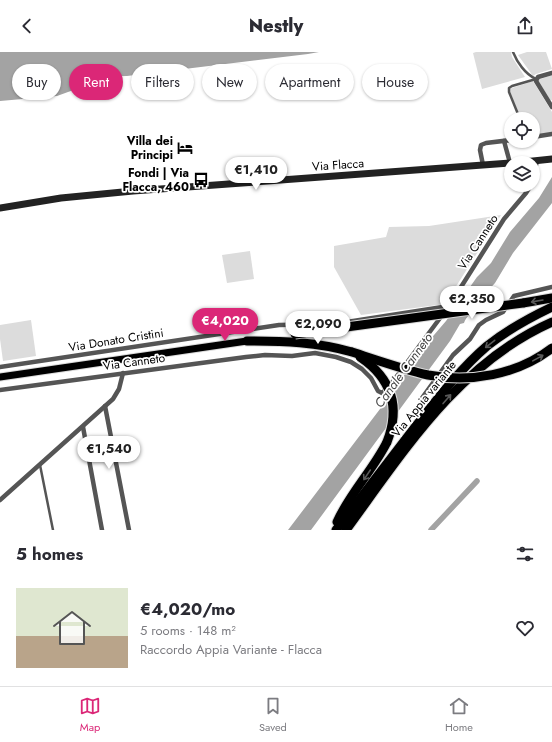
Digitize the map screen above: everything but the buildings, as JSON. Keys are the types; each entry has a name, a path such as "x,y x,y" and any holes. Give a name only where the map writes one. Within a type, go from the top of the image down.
{"highway":[{"path":"247,341 296,338 552,298"},
{"name":"Via Appia variante","path":"334,530 443,391 463,368 504,334 522,322 552,306"},
{"name":"Via Appia variante","path":"346,530 417,435 458,387 488,360 502,350 528,334 552,322"},
{"path":"296,338 352,352 427,374 442,377 465,378 487,376 508,371 533,360 552,348"},
{"path":"334,530 343,510 387,442 392,425 392,402 386,383 375,368 352,352"}],"main road":[{"name":"Via Flacca","path":"540,161 552,160"},
{"name":"Via Flacca","path":"0,208 61,198 133,191 504,164"},
{"path":"0,377 247,341"}],"street":[{"path":"552,73 536,79 552,107"},
{"path":"540,136 552,134"},
{"path":"483,165 480,150 481,145 504,141"},
{"name":"Via Canneto","path":"0,390 251,356 292,356 318,354 338,358 358,366 367,373 378,391 382,393 449,306 504,219 527,192"},
{"path":"422,398 453,355 470,339 481,323 503,312 514,296 552,287"},
{"name":"Via Donato Cristini","path":"0,367 279,325 334,324 449,306"},
{"path":"0,500 105,406 117,393 123,373"},
{"path":"105,406 129,530"},
{"path":"83,427 102,530"}],"lane":[{"path":"513,52 520,64 536,79"},
{"path":"517,112 509,92 509,88 536,79"},
{"path":"40,465 53,530"}],"shaded area":[{"path":"0,52 319,52 226,64 202,64 202,67 194,68 194,64 131,64 131,76 127,76 123,76 123,64 69,64 69,92 61,95 61,64 12,64 12,100 0,101"},
{"path":"511,52 512,57 525,77 482,89 473,53"},
{"path":"527,52 546,52 552,69 533,76 518,55"},
{"path":"552,75 552,100 550,100 538,80"},
{"path":"533,81 552,112 552,133 540,135 540,112 518,112 509,89"},
{"path":"552,177 552,203 513,253 495,283 475,305 464,323 460,324 450,341 311,530 288,530 380,409 428,342 446,321 477,277 491,263 510,232 539,198"},
{"path":"501,215 445,304 361,315 334,267 334,246 386,237 389,227 429,226"},
{"path":"250,251 254,279 227,283 222,255"},
{"path":"31,320 36,356 3,361 0,325"}],"waterway":[{"path":"431,530 477,481"}],"place":[{"name":"Villa dei Principi","path":"185,148"},
{"name":"Fondi | Via Flacca, 460","path":"201,180"}],"water label":[{"name":"Canale Canneto","path":"403,370"}]}
